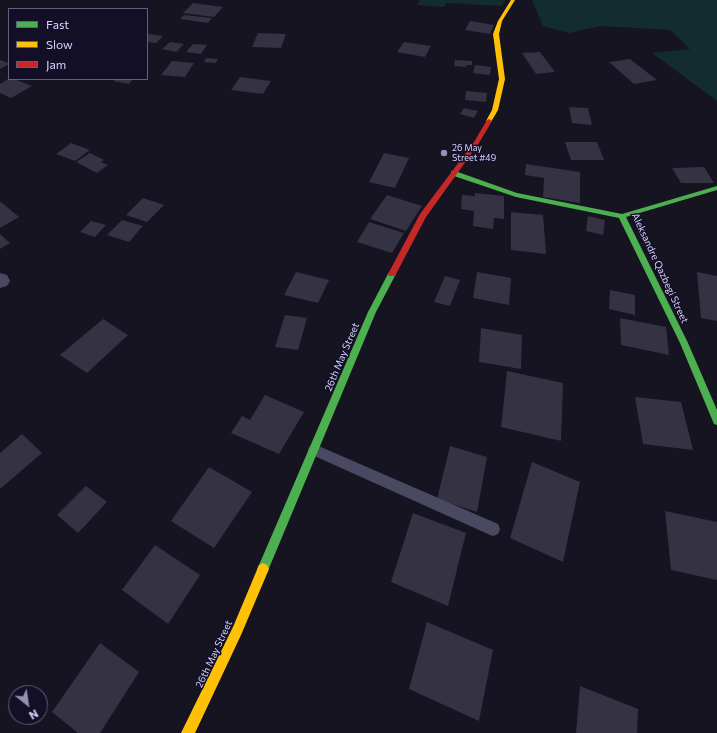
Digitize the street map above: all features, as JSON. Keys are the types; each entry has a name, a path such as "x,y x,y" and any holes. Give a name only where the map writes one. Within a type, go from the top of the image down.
{"street":[{"name":"26th May Street","path":"188,733 237,631 372,312 423,216 477,142 495,110 499,99 502,79 496,34 500,21 513,0"},
{"path":"453,173 516,196 622,216"},
{"name":"Aleksandre Qazbegi Street","path":"717,188 622,216 684,343 717,421"}],"lane":[{"path":"314,450 493,529"}],"green space":[{"path":"420,0 505,0 502,6 446,3 444,7 417,5"},
{"path":"532,0 717,0 717,101 652,53 690,49 670,30 601,26 569,33 543,26"}],"building":[{"path":"193,3 223,7 214,17 183,13"},
{"path":"184,15 212,18 208,23 180,19"},
{"path":"470,21 494,25 490,34 465,30"},
{"path":"258,33 286,34 281,48 252,47"},
{"path":"148,35 163,36 156,43 148,42"},
{"path":"170,42 184,44 176,52 162,49"},
{"path":"404,42 431,46 425,57 397,52"},
{"path":"193,44 207,45 201,54 186,52"},
{"path":"540,52 555,72 536,74 522,53"},
{"path":"206,58 218,59 216,63 204,62"},
{"path":"630,59 657,80 634,84 609,62"},
{"path":"0,60 8,63 8,65 0,69"},
{"path":"455,60 472,61 472,65 466,65 466,67 454,66"},
{"path":"172,61 194,63 185,77 161,75"},
{"path":"475,65 491,67 490,75 473,73"},
{"path":"240,77 271,81 263,94 231,90"},
{"path":"8,79 17,80 32,86 11,98 0,93 0,84"},
{"path":"114,80 132,80 129,84 113,81"},
{"path":"466,91 487,93 486,102 465,100"},
{"path":"569,107 588,108 592,125 572,123"},
{"path":"464,108 478,111 474,118 460,114"},
{"path":"565,142 597,142 604,160 571,160"},
{"path":"71,143 90,150 75,161 56,154"},
{"path":"90,153 104,160 101,162 108,165 97,173 76,162"},
{"path":"384,153 409,158 395,188 369,182"},
{"path":"526,164 580,172 580,203 543,197 544,178 525,175"},
{"path":"704,167 714,183 681,183 672,168"},
{"path":"475,193 504,196 504,219 494,218 493,229 473,226 474,211 461,209 462,195 475,196"},
{"path":"387,195 422,206 406,231 370,219"},
{"path":"143,198 164,205 147,222 126,215"},
{"path":"1,202 19,217 0,228 0,203"},
{"path":"511,212 543,215 546,254 511,250"},
{"path":"588,216 605,220 603,235 586,231"},
{"path":"122,220 143,226 129,242 107,235"},
{"path":"91,221 106,225 95,237 80,232"},
{"path":"369,222 404,233 392,253 357,242"},
{"path":"0,234 10,243 0,249"},
{"path":"296,272 329,280 318,303 284,295"},
{"path":"477,272 511,278 509,305 473,298"},
{"path":"697,272 717,276 717,321 701,318"},
{"path":"445,276 460,280 450,306 434,302"},
{"path":"610,290 635,295 635,315 609,309"},
{"path":"285,315 307,318 298,350 275,347"},
{"path":"620,318 666,327 669,355 621,345"},
{"path":"103,319 128,335 87,373 60,355"},
{"path":"481,328 522,335 521,369 479,362"},
{"path":"507,371 563,383 561,441 501,427"},
{"path":"265,395 304,412 279,454 231,433 242,416 250,420"},
{"path":"635,397 681,402 693,450 643,444"},
{"path":"22,434 42,453 0,489 0,453"},
{"path":"450,446 487,457 477,512 437,499"},
{"path":"532,462 580,482 563,562 510,538"},
{"path":"209,467 252,492 214,548 171,521"},
{"path":"86,486 107,502 78,533 57,515"},
{"path":"665,511 717,522 717,580 671,570"},
{"path":"413,513 466,533 448,606 391,582"},
{"path":"155,545 200,575 168,624 122,590"},
{"path":"427,622 493,650 479,721 409,689"},
{"path":"100,643 139,672 100,733 78,733 52,712"},
{"path":"580,686 638,709 637,733 576,733"}],"traffic: fast":[{"path":"453,173 516,195 622,216 717,188"},
{"path":"622,216 684,343 717,421"},
{"path":"263,569 372,312 392,274"}],"traffic: slow":[{"path":"489,121 495,110 502,79 496,34 500,21 513,0"},
{"path":"188,733 237,631 263,569"}],"traffic: jam":[{"path":"392,274 423,216 477,142 489,121"}],"place":[{"name":"26 May Street #49","path":"444,153"}]}
